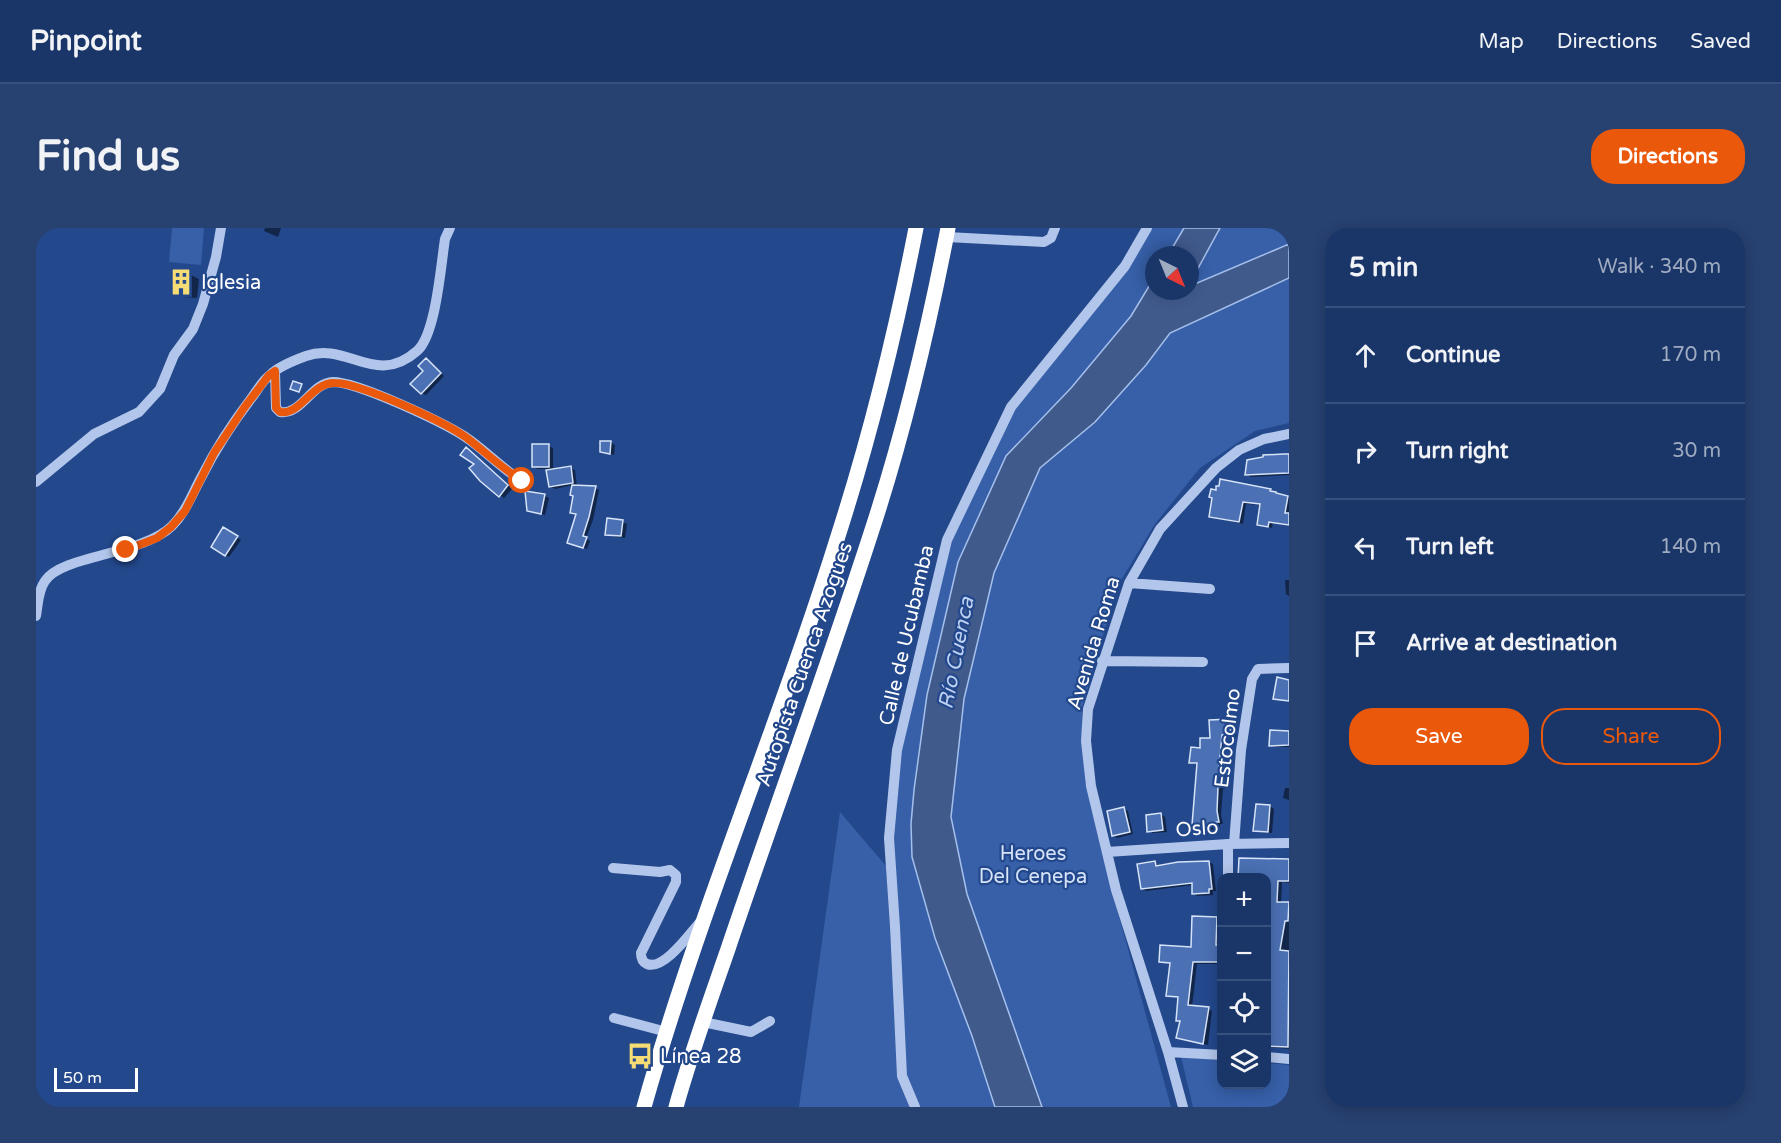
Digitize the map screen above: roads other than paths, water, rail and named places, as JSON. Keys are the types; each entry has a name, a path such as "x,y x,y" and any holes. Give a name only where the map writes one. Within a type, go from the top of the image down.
{"highway":[{"name":"Autopista Cuenca Azogues","path":"644,1107 707,914 839,533 887,360 916,228"},
{"name":"Autopista Cuenca Azogues","path":"676,1107 702,1022 880,504 925,341 948,233"}],"street":[{"path":"36,482 94,434 139,412 160,388 174,356 193,329 203,304 216,257 220,228"},
{"path":"36,616 38,598 46,579 61,568 126,550 157,538 171,527 185,511 214,453 269,375 307,355 334,352 358,362 391,366 417,351 423,345 431,324 445,238 450,228"},
{"path":"948,233 1044,242 1051,238 1055,228"},
{"name":"Calle de Ucubamba","path":"915,1107 902,1076 889,838 897,750 947,540 1011,407 1125,266 1147,228"},
{"path":"275,371 276,408 280,412 295,409 318,387 332,382 345,384 436,420 465,437 522,481"},
{"name":"Avenida Roma","path":"1183,1107 1168,1052 1116,890 1090,786 1086,741 1088,709 1129,583 1164,523 1216,468 1239,450 1264,439 1289,434"},
{"path":"1129,583 1209,589"},
{"path":"1102,661 1203,662"},
{"name":"Estocolmo","path":"1231,844 1241,750 1252,679 1258,669 1289,668"},
{"name":"Oslo","path":"1107,852 1231,844 1289,843"},
{"path":"1228,873 1231,844"},
{"path":"613,868 660,872 670,870 676,875 676,882 641,953 641,959 645,964 651,966 660,964 668,958 707,914"},
{"path":"614,1018 667,1032"},
{"path":"702,1022 751,1032 770,1021"},
{"path":"1168,1052 1217,1055"},
{"path":"1271,1057 1289,1059"}],"water":[{"path":"1184,228 1220,228 1199,266 1199,246 1173,246"},
{"name":"Río Cuenca","path":"1289,244 1289,278 1170,333 1146,365 1095,422 1040,468 994,573 964,699 951,817 967,894 1042,1107 995,1107 972,1036 935,938 912,857 911,824 914,790 927,695 958,562 1006,456 1071,388 1131,316 1145,293 1145,300 1199,300 1199,282"}],"place":[{"name":"Iglesia","path":"181,282"},
{"name":"Línea 28","path":"640,1056"}],"park label":[{"name":"Heroes Del Cenepa","path":"1033,864"}]}
